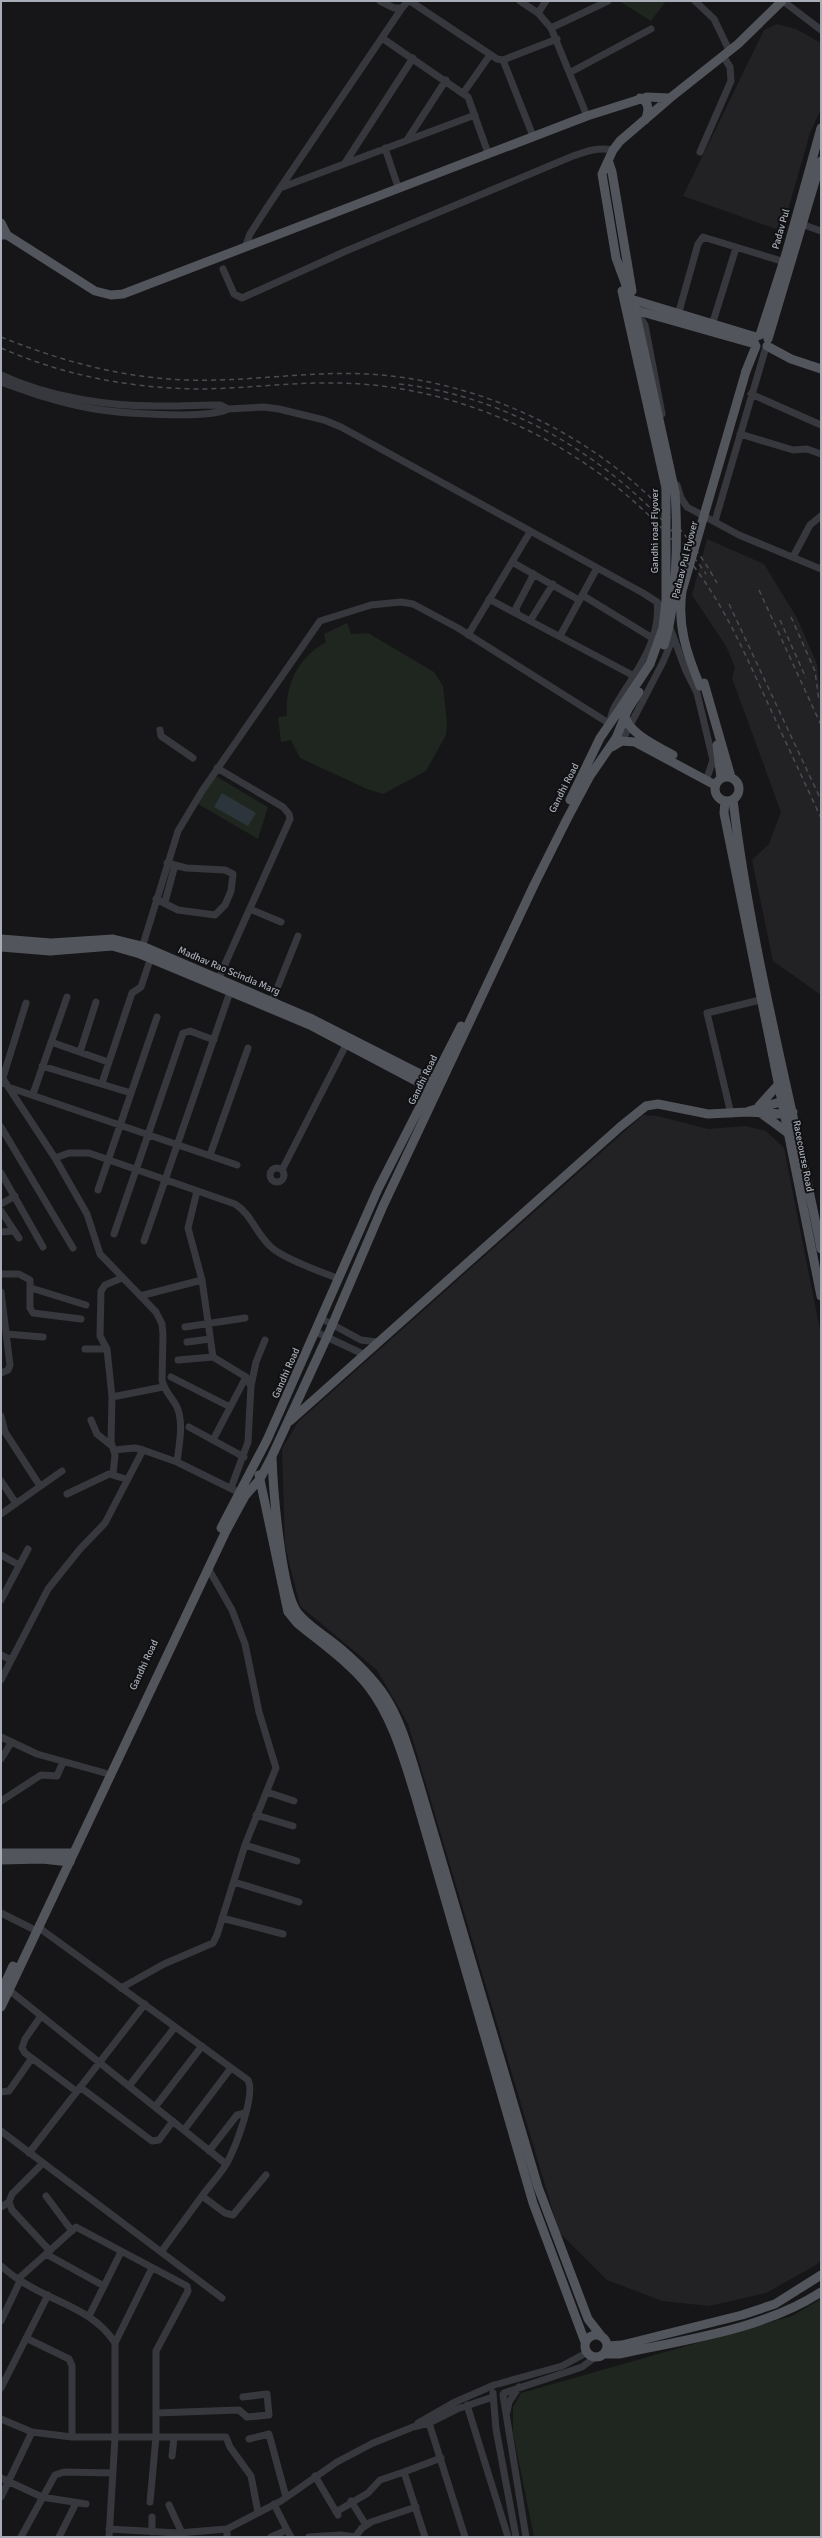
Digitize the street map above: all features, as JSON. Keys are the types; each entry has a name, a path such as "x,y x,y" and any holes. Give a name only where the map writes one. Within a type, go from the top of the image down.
{"main road":[{"path":"634,305 616,258 602,174 613,150 620,141 726,53 782,1"},
{"path":"1,223 4,235 95,291 111,295 123,294 161,281 246,245 587,116 640,98 670,98"},
{"path":"640,98 646,103 648,109 645,121"},
{"name":"Padav Pul","path":"761,343 787,263 821,128"},
{"name":"Padav Pul","path":"787,263 804,224 821,161"},
{"path":"608,163 612,172 634,305"},
{"name":"Gandhi road Flyover","path":"610,724 625,710 653,670 668,634 672,614 676,514 675,492 634,324 616,258"},
{"path":"634,305 678,315 712,325 761,343 791,359 821,370"},
{"path":"634,305 761,343"},
{"name":"Gandhi road Flyover","path":"634,305 634,324"},
{"name":"Padaav Pul Flyover","path":"731,777 702,684 682,632 682,591 749,371 761,343"},
{"name":"Padaav Pul Flyover","path":"702,684 712,722 716,764"},
{"path":"625,710 629,726 661,748 718,781"},
{"path":"436,1087 567,819 590,776 609,749 625,710"},
{"name":"Gandhi Road","path":"1,2007 5,1991 208,1568 245,1496 260,1479 272,1456 327,1337 366,1243 436,1087 600,738 610,724"},
{"path":"609,749 622,741 644,746 718,781 731,777 738,782 739,790 729,800 724,813 777,1086 785,1100"},
{"path":"716,764 718,781 716,793 729,800"},
{"path":"729,800 788,1113 759,1110"},
{"name":"Madhav Rao Scindia Marg","path":"1,939 51,943 113,939 271,1004 348,1040 436,1087"},
{"name":"Madhav Rao Scindia Marg","path":"1,947 50,951 112,946 141,950 150,957 217,982 230,992 271,1004"},
{"name":"Madhav Rao Scindia Marg","path":"348,1040 410,1078 436,1087"},
{"path":"410,1078 420,1091 421,1108"},
{"path":"759,1110 777,1086"},
{"name":"Gandhi Road","path":"69,1857 105,1773 234,1490 256,1464 322,1319 378,1189 421,1108 436,1087"},
{"path":"286,1425 363,1354 620,1127 646,1106 658,1104 708,1114 731,1114 759,1110 785,1100"},
{"path":"759,1110 789,1134"},
{"name":"Racecourse Road","path":"788,1113 789,1134 821,1296"},
{"name":"Racecourse Road","path":"788,1113 821,1249"},
{"path":"267,1440 272,1456 275,1500 290,1596 303,1618 360,1666 382,1689 394,1709 415,1770 538,2187 588,2319 602,2336 606,2350"},
{"path":"256,1464 288,1612 297,1623 368,1685 384,1710 394,1733 423,1820 533,2203 590,2355 622,2345 742,2315 775,2304 821,2275"},
{"path":"1,1853 69,1857"},
{"path":"1,1860 69,1857"},
{"path":"606,2350 619,2354 744,2326 784,2312 821,2292"},
{"path":"585,2342 594,2335 602,2336"}],"street":[{"path":"380,1 394,8 402,8"},
{"path":"246,245 250,234 280,188 402,8 409,1 490,55 503,60 557,40"},
{"path":"520,1 538,13 551,28 571,72 587,116"},
{"path":"538,13 546,1"},
{"path":"551,28 608,1"},
{"path":"695,1 714,18 726,53 732,81 700,152"},
{"path":"782,1 821,30"},
{"path":"571,72 651,29"},
{"path":"382,38 468,96 488,153"},
{"path":"464,92 490,55"},
{"path":"345,163 413,58"},
{"path":"503,60 533,136"},
{"path":"406,140 446,80"},
{"path":"280,188 475,115"},
{"path":"385,148 398,187"},
{"path":"222,269 234,294 242,298 352,249 573,156 592,149 603,148 613,150"},
{"path":"804,224 821,231"},
{"path":"678,315 701,239 707,237 736,248 787,263"},
{"path":"712,325 736,248"},
{"path":"634,305 645,325 670,453 681,498 687,507 740,535 821,569"},
{"path":"715,521 751,394 761,343"},
{"path":"1,375 62,394 92,400 143,406 220,405 228,409"},
{"path":"1,382 39,396 89,408 195,415 220,413 228,409 264,407 324,420 341,427 597,568 657,602 666,612 673,638 697,692 716,764 708,775"},
{"path":"751,394 821,425"},
{"path":"740,434 793,450 807,449 821,454"},
{"path":"793,557 810,525 821,516"},
{"path":"468,635 530,532"},
{"path":"512,562 552,584 580,597 654,638"},
{"path":"560,636 597,568"},
{"path":"517,614 516,608 534,574"},
{"path":"530,621 552,584"},
{"path":"489,599 634,676"},
{"path":"141,950 178,831 217,768 320,621 371,605 401,602 413,604 468,635 610,724 613,709 634,676 654,638 658,621 657,602"},
{"path":"622,741 663,662 673,638"},
{"path":"160,730 161,736 193,758"},
{"path":"217,768 283,807 289,814 290,819 217,982"},
{"path":"156,899 165,902 178,910 211,916 222,910 231,891 234,878 233,874 225,870 167,863"},
{"path":"165,902 175,865"},
{"path":"250,909 281,922"},
{"path":"271,1004 298,936"},
{"path":"102,1083 132,993 141,987 150,957"},
{"path":"144,1241 179,1144 230,992"},
{"path":"33,1094 66,997"},
{"path":"731,1114 707,1013 760,1000"},
{"path":"80,1052 96,1002"},
{"path":"26,1003 2,1080 11,1088 55,1158 87,1214 100,1254 151,1306 162,1324 163,1387 176,1405 181,1420 177,1462"},
{"path":"98,1190 157,1017"},
{"path":"114,1234 150,1134 183,1033 190,1031 214,1040"},
{"path":"282,1170 348,1040"},
{"path":"51,1042 108,1062"},
{"path":"210,1155 248,1048"},
{"path":"42,1066 131,1093"},
{"path":"11,1088 120,1123 237,1165"},
{"path":"1,1127 74,1248"},
{"path":"55,1158 69,1153 80,1152 108,1159 240,1207 266,1242 275,1251 339,1279"},
{"path":"1,1173 43,1247"},
{"path":"197,1191 188,1228 202,1280 213,1357"},
{"path":"1,1204 15,1196"},
{"path":"1,1211 19,1238"},
{"path":"1,1232 14,1231"},
{"path":"1,1274 19,1274 30,1280 32,1288 30,1308 33,1313 81,1319"},
{"path":"112,1474 115,1460 113,1448 112,1397 107,1349 100,1336 101,1291 105,1285 122,1278"},
{"path":"140,1296 202,1280"},
{"path":"32,1288 86,1305"},
{"path":"1,1292 10,1368 1,1372"},
{"path":"185,1327 245,1318"},
{"path":"322,1319 332,1323 361,1340 377,1342"},
{"path":"316,1332 363,1354"},
{"path":"6,1334 42,1337"},
{"path":"187,1342 210,1339"},
{"path":"90,1420 97,1434 113,1448 135,1448 143,1450 177,1462 234,1490 244,1457 250,1426 251,1386 256,1362 265,1340"},
{"path":"85,1349 107,1349"},
{"path":"178,1360 213,1357 246,1377 251,1386"},
{"path":"171,1377 230,1407"},
{"path":"213,1440 246,1377"},
{"path":"112,1397 163,1387"},
{"path":"1,1416 3,1434 40,1486"},
{"path":"189,1427 244,1457"},
{"path":"1,1680 48,1590 80,1549 105,1523 126,1479 143,1450"},
{"path":"1,1514 15,1502 62,1471"},
{"path":"67,1494 101,1477 112,1474 126,1479"},
{"path":"1,1481 15,1502"},
{"path":"2,1598 28,1549"},
{"path":"1,1555 20,1565"},
{"path":"121,1988 164,1964 213,1943 234,1882 245,1844 267,1792 276,1763 259,1712 245,1644 232,1610 208,1568"},
{"path":"1,1655 11,1660"},
{"path":"1,1737 37,1754 105,1773"},
{"path":"1,1758 11,1743"},
{"path":"1,1801 42,1775 57,1776 63,1762"},
{"path":"267,1792 294,1801"},
{"path":"256,1815 292,1826"},
{"path":"245,1844 297,1861"},
{"path":"234,1882 299,1902"},
{"path":"1,1913 35,1928 145,2004 248,2080 250,2085 245,2113 226,2164 161,2252"},
{"path":"222,1918 283,1934"},
{"path":"5,1991 41,2016 226,2164"},
{"path":"29,2153 145,2004"},
{"path":"41,2016 22,2045 25,2053 152,2141 159,2140 173,2122"},
{"path":"129,2086 175,2027"},
{"path":"155,2107 202,2046"},
{"path":"1,2092 9,2090 32,2058"},
{"path":"184,2130 231,2068"},
{"path":"210,2150 237,2115 245,2113"},
{"path":"1,2131 222,2298"},
{"path":"1,2207 9,2202 12,2194 43,2163"},
{"path":"202,2196 225,2213 233,2215 266,2175"},
{"path":"46,2196 72,2231"},
{"path":"9,2202 12,2210 48,2252 104,2286"},
{"path":"1,2321 19,2280 76,2228 187,2286 188,2291 156,2351 156,2437 150,2502"},
{"path":"89,2316 121,2252"},
{"path":"1,2266 19,2280 89,2316 109,2334 115,2343"},
{"path":"108,2537 115,2438 115,2343 152,2268"},
{"path":"1,2388 48,2295"},
{"path":"26,2338 69,2359 72,2366 72,2438"},
{"path":"495,2390 498,2396 519,2387 582,2367 590,2355"},
{"path":"413,2427 453,2403 495,2390 590,2355"},
{"path":"109,2529 198,2534 227,2529 286,2497 315,2476 373,2443 413,2427 429,2423 468,2405 503,2386 506,2416 526,2537"},
{"path":"506,2416 509,2402 519,2387"},
{"path":"495,2390 496,2429 516,2537"},
{"path":"156,2413 239,2410 247,2416 269,2415 267,2394 243,2397"},
{"path":"468,2405 508,2537"},
{"path":"1,2419 32,2432 72,2438 226,2437 251,2476 258,2512"},
{"path":"429,2423 465,2537"},
{"path":"1,2497 32,2432"},
{"path":"249,2439 269,2434 286,2497"},
{"path":"172,2456 174,2438"},
{"path":"315,2476 337,2514 351,2501 368,2493 380,2480 441,2458"},
{"path":"21,2537 55,2475 64,2472 112,2473"},
{"path":"404,2472 425,2537"},
{"path":"1,2478 42,2497 86,2504"},
{"path":"351,2501 366,2525"},
{"path":"59,2537 76,2503"},
{"path":"274,2504 291,2537"},
{"path":"169,2506 182,2533"},
{"path":"309,2537 355,2536 366,2525 416,2507"},
{"path":"152,2517 152,2532"},
{"path":"227,2529 227,2537"},
{"path":"271,2537 287,2530"}],"shaded area":[{"path":"619,1 666,1 651,21"},
{"path":"777,24 796,29 821,43 821,109 810,133 782,231 683,196 764,30"},
{"path":"707,539 764,564 797,618 817,664 821,699 821,995 773,961 752,860 769,844 781,812 732,678 735,667 726,646 692,595"},
{"path":"347,623 351,634 368,633 434,672 443,686 447,723 446,735 426,771 383,794 367,789 300,758 291,740 281,742 278,717 287,716 288,693 295,673 316,648 326,642 324,634"},
{"path":"214,775 268,807 258,839 198,804"},
{"path":"222,793 256,813 248,826 214,807"},
{"path":"643,1115 658,1116 708,1129 745,1126 766,1131 784,1148 821,1335 821,2260 816,2265 766,2293 709,2306 662,2301 607,2280 559,2232 408,1724 377,1670 300,1606 285,1546 282,1449 298,1422"},
{"path":"821,2299 821,2537 534,2537 513,2433 513,2407 521,2393 792,2316"}],"railway":[{"path":"1,337 46,354 92,367 163,379 210,380 344,373 367,374 419,380 470,393 520,411 568,436 613,466 653,500 688,540 717,583"},
{"path":"1,348 25,358 75,373 100,379 152,387 204,389 306,383 340,383 394,388 447,399 499,417 549,441 595,471 638,505 676,545 709,588 738,640 821,818"},
{"path":"399,384 444,392 489,405 532,423 572,446 611,473 646,504 678,538 706,574"},
{"path":"759,590 821,725"},
{"path":"729,604 821,800"},
{"path":"791,617 815,671 819,701"},
{"path":"780,620 806,678"}]}
